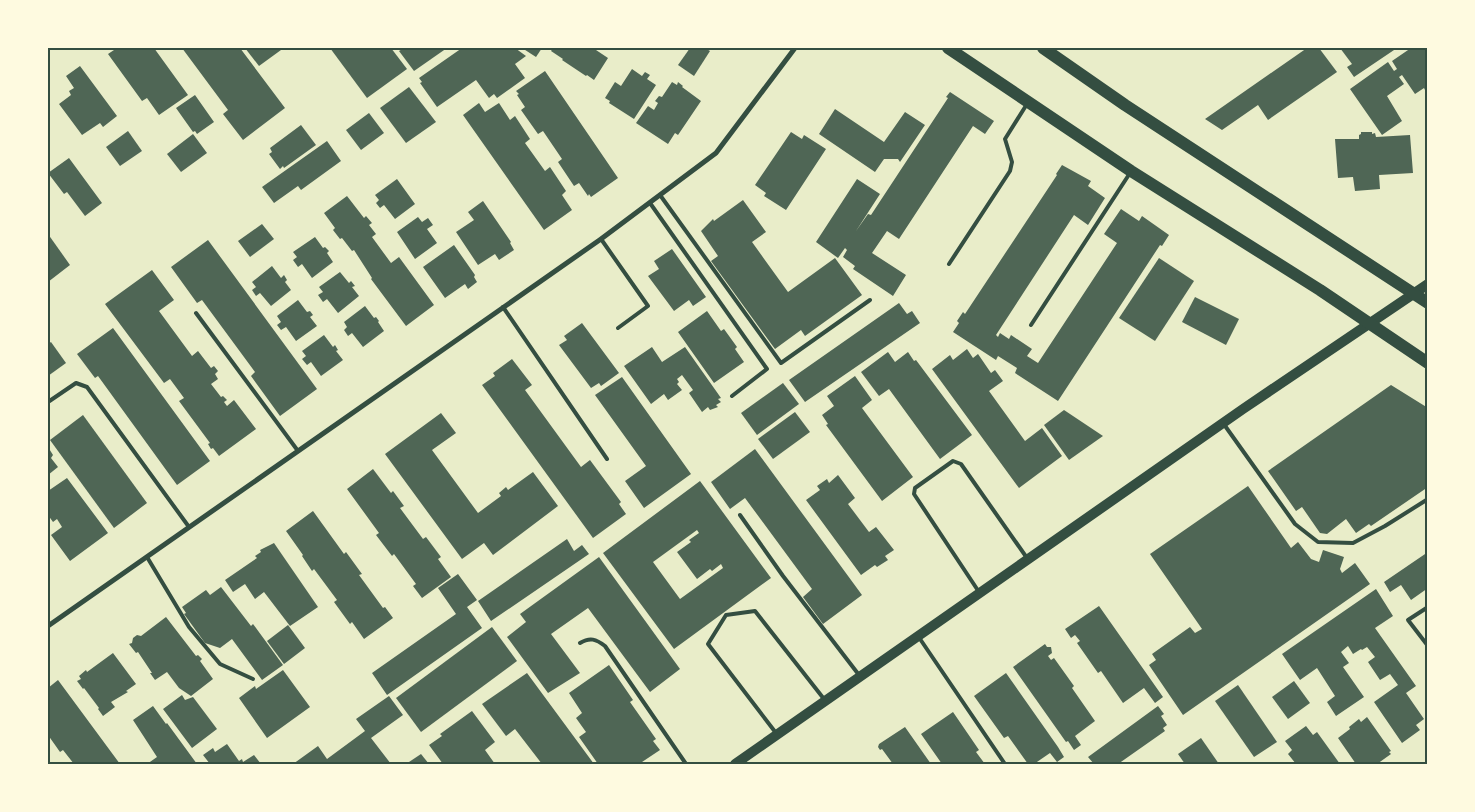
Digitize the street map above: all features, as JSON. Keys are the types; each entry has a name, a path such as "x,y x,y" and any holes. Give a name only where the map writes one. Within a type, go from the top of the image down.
{"main road":[{"path":"948,48 1131,171 1370,323 1428,363"},
{"path":"1043,48 1125,105 1428,303"},
{"path":"735,764 1223,423 1428,284"}],"street":[{"path":"48,626 601,239 716,153 794,48"}],"lane":[{"path":"949,264 1010,171 1012,162 1005,139 1028,102"},
{"path":"1031,325 1131,171"},
{"path":"660,195 781,363 870,300"},
{"path":"650,203 767,369 732,396"},
{"path":"601,239 648,306 618,328"},
{"path":"504,307 607,459"},
{"path":"196,313 298,451"},
{"path":"48,402 76,383 87,387 189,527"},
{"path":"1223,423 1256,472 1295,524 1318,542 1353,543 1385,526 1428,499"},
{"path":"980,593 914,494 915,488 952,461 961,464 1028,560"},
{"path":"740,515 783,576 861,677"},
{"path":"147,557 189,627 220,664 253,679"},
{"path":"1428,607 1408,620 1428,646"},
{"path":"777,735 708,644 726,615 755,611 825,701"},
{"path":"918,636 1006,764"},
{"path":"580,643 586,639 596,639 605,646 686,764"}],"building":[{"path":"117,48 154,48 188,95 159,115 147,98 142,101 108,54"},
{"path":"182,48 240,48 285,108 243,140 223,114 228,110"},
{"path":"245,48 279,48 281,50 259,66"},
{"path":"330,48 391,48 407,69 367,98"},
{"path":"404,48 447,48 414,71 399,51"},
{"path":"462,48 504,48 506,50 515,48 526,56 515,64 525,78 497,98 494,94 489,98 476,80 437,107 420,83 422,82 419,78"},
{"path":"522,48 542,48 536,57"},
{"path":"553,48 593,48 608,58 594,80 562,60 551,51"},
{"path":"690,48 705,48 710,51 694,76 678,65"},
{"path":"1307,48 1319,48 1337,72 1268,120 1258,105 1222,130 1205,119"},
{"path":"1340,48 1397,48 1354,77 1347,67 1352,64"},
{"path":"1411,48 1428,48 1428,91 1426,92 1424,88 1415,94 1402,75 1399,77 1404,84 1387,96 1402,121 1382,135 1350,89 1388,62 1394,71 1397,69 1392,61"},
{"path":"80,66 117,116 103,127 100,123 82,135 59,104 71,95 69,91 74,88 66,76"},
{"path":"632,69 642,76 645,72 650,75 647,79 656,85 634,119 609,103 610,101 605,98 615,82 621,86"},
{"path":"545,71 618,178 591,197 589,194 588,196 579,183 574,186 558,162 562,159 543,131 538,134 521,110 525,107 516,91"},
{"path":"672,82 677,85 678,82 701,101 678,135 675,133 668,144 636,123 648,106 654,110 658,103 655,101 659,96 662,97"},
{"path":"409,87 436,122 406,143 380,108"},
{"path":"950,92 994,121 985,134 973,126 899,239 887,231 872,253 906,275 893,296 853,269 855,266 843,257 847,250 845,248 838,258 816,242 857,179 880,194 856,231 868,214 871,215 948,98 946,97"},
{"path":"195,95 214,122 197,134 195,131 193,132 176,108"},
{"path":"479,103 485,112 499,103 510,120 515,116 530,139 525,143 545,171 550,167 566,191 562,195 572,210 544,230 463,115"},
{"path":"835,109 884,142 905,112 925,125 900,162 898,159 884,159 875,172 819,134"},
{"path":"369,113 384,133 361,150 346,130"},
{"path":"301,125 316,145 280,169 269,154 272,152 270,148"},
{"path":"128,131 142,151 120,166 106,147"},
{"path":"791,132 802,139 804,135 826,149 786,210 764,196 766,193 755,185"},
{"path":"1361,132 1375,133 1376,137 1410,135 1413,173 1379,175 1380,189 1355,191 1353,177 1338,178 1335,139 1359,139"},
{"path":"193,134 207,153 181,172 167,154"},
{"path":"327,141 341,161 301,190 298,186 274,203 262,187"},
{"path":"69,158 102,203 85,216 67,192 64,194 48,173"},
{"path":"1062,165 1091,181 1088,186 1105,198 1088,225 1074,215 996,335 998,337 1000,333 1009,339 1011,335 1032,349 1027,356 1038,363 1117,243 1104,234 1121,209 1139,221 1142,216 1169,235 1162,246 1160,245 1058,401 1015,373 1017,368 998,356 996,360 953,332 959,323 957,321 963,312 965,314"},
{"path":"397,179 415,204 395,219 384,205 380,208 376,203 379,200 375,195"},
{"path":"347,196 364,218 366,216 372,223 369,225 376,234 372,237 391,263 399,257 434,305 406,326 371,279 354,250 352,251 333,230 335,228 324,213"},
{"path":"743,200 766,232 752,242 788,292 835,258 862,295 805,336 801,330 775,349 711,261 718,256 701,231 713,219 714,221"},
{"path":"483,201 511,242 514,250 499,260 495,254 478,265 456,232 474,220 468,212"},
{"path":"418,217 422,222 428,218 433,225 427,229 437,243 415,259 397,232"},
{"path":"262,224 274,239 250,257 238,241"},
{"path":"48,234 70,265 48,282"},
{"path":"315,237 323,248 325,247 329,251 327,253 333,262 312,278 302,264 298,267 293,260 297,257 293,252"},
{"path":"208,240 317,389 280,416 251,376 255,372 202,300 197,303 171,267"},
{"path":"454,245 475,275 474,277 477,282 468,289 465,284 445,298 423,267"},
{"path":"672,249 706,297 693,306 689,300 674,311 648,276 659,269 654,261"},
{"path":"1159,258 1194,281 1155,341 1119,318"},
{"path":"272,266 281,278 284,275 287,280 285,282 291,290 271,306 260,293 256,296 252,290 256,287 252,282"},
{"path":"152,270 174,300 159,311 192,356 198,351 211,368 214,366 218,371 215,374 218,379 211,384 221,397 223,396 227,400 224,402 227,406 234,400 256,429 219,456 213,448 211,449 208,444 210,443 179,401 184,398 170,379 164,383 105,304"},
{"path":"340,272 349,283 351,281 355,286 352,287 359,296 338,313 327,299 323,302 318,295 323,292 319,287"},
{"path":"1195,297 1239,319 1226,345 1182,322"},
{"path":"298,300 307,312 310,311 313,315 310,317 317,326 296,341 286,327 281,330 277,325 281,322 277,316"},
{"path":"899,303 907,314 912,311 920,323 805,402 789,380"},
{"path":"365,306 374,318 376,317 384,331 363,347 352,333 348,336 344,330 347,327 344,322"},
{"path":"707,311 721,331 724,329 737,347 735,349 744,362 714,383 678,332"},
{"path":"582,323 619,373 601,386 599,383 591,388 559,345 567,340 564,336"},
{"path":"113,328 210,461 177,485 98,376 95,378 77,354"},
{"path":"324,335 333,347 335,345 338,350 336,351 343,360 321,376 311,362 307,365 302,359 306,356 302,351"},
{"path":"51,342 66,363 48,376 48,344"},
{"path":"652,347 662,362 685,347 721,398 718,399 721,402 716,405 718,407 710,410 708,407 702,412 689,393 693,390 682,375 677,379 679,382 677,384 682,390 668,400 664,394 651,404 624,366"},
{"path":"967,349 973,358 978,354 991,373 995,370 1003,381 989,391 1025,441 1042,428 1062,456 1019,488 932,369 950,355 953,360"},
{"path":"888,352 895,362 908,352 972,435 940,459 889,389 879,396 861,372"},
{"path":"512,359 532,385 525,390 581,467 590,460 621,502 619,504 626,514 593,538 482,385 495,376 493,373"},
{"path":"855,376 872,400 862,408 913,477 882,501 826,425 828,424 822,415 834,406 827,396"},
{"path":"622,377 691,474 644,508 625,481 646,466 595,395"},
{"path":"783,383 799,404 757,435 741,413"},
{"path":"1391,385 1428,408 1428,487 1371,526 1369,524 1356,533 1346,519 1327,534 1320,533 1302,507 1296,511 1268,471"},
{"path":"1064,410 1103,436 1069,460 1044,425"},
{"path":"795,412 810,432 773,459 758,439"},
{"path":"441,413 456,433 432,450 478,513 501,496 499,493 506,487 508,490 533,472 558,506 493,555 484,543 462,559 385,454"},
{"path":"83,415 147,503 114,528 50,440"},
{"path":"48,447 53,455 51,458 58,467 48,475"},
{"path":"755,449 862,595 823,624 803,597 812,589 745,498 730,509 711,482"},
{"path":"373,469 391,493 393,491 404,506 400,508 423,539 426,537 441,557 438,559 451,577 422,598 413,586 416,584 394,554 392,556 376,535 379,533 347,489"},
{"path":"838,475 855,498 848,504 869,532 876,527 894,550 885,556 888,560 877,567 875,565 861,575 806,500 820,490 817,486 827,479 829,483"},
{"path":"67,478 108,533 70,561 51,535 62,527 57,519 53,522 48,515 48,491"},
{"path":"700,481 771,578 674,649 603,553","holes":["697,530 699,533 689,540 691,542 677,552 697,579 710,569 712,571 721,564 723,568 680,599 653,562"]},
{"path":"1248,486 1291,548 1298,542 1311,559 1319,562 1323,550 1344,557 1340,569 1342,573 1355,563 1370,584 1183,715 1149,665 1156,660 1152,654 1190,627 1195,633 1202,629 1150,554"},
{"path":"313,511 344,554 346,552 362,574 359,575 383,608 385,607 393,618 364,639 334,602 337,600 314,569 312,571 286,531"},
{"path":"567,539 574,551 582,545 589,554 491,621 478,601"},
{"path":"274,543 318,607 290,626 264,592 255,599 245,584 233,592 225,580 257,558 255,556 261,552 260,550"},
{"path":"1428,552 1428,588 1411,600 1401,585 1390,592 1384,582"},
{"path":"599,557 680,669 650,692 588,608 551,634 580,673 548,693 507,637 526,622 520,614"},
{"path":"458,574 477,600 467,607 482,628 387,695 372,673 456,614 438,588"},
{"path":"221,587 251,626 253,624 283,665 262,680 232,639 220,648 205,643 184,614 186,613 182,607 206,590 210,595"},
{"path":"1376,589 1393,616 1375,628 1416,686 1406,693 1424,719 1416,725 1420,730 1402,743 1374,702 1398,685 1390,674 1380,680 1368,662 1375,657 1367,647 1353,654 1348,646 1341,652 1349,663 1343,667 1364,697 1336,716 1327,702 1335,696 1317,668 1300,680 1282,654"},
{"path":"1099,606 1163,697 1155,703 1144,688 1123,703 1101,671 1098,673 1077,643 1080,641 1075,635 1071,638 1065,629"},
{"path":"166,617 196,656 198,655 202,659 200,661 213,679 191,696 179,688 167,672 155,680 138,652 136,653 129,644 132,643 133,638 137,635 141,636"},
{"path":"288,625 305,648 284,664 267,641"},
{"path":"492,627 517,661 421,732 396,698"},
{"path":"1045,644 1047,647 1051,647 1052,653 1048,656 1051,660 1054,658 1095,721 1075,736 1081,745 1074,750 1068,741 1066,742 1013,667"},
{"path":"113,653 136,684 126,691 128,692 111,702 115,707 103,716 99,708 77,681 81,679 79,676 86,670 87,672"},
{"path":"609,665 633,700 630,702 656,739 653,741 660,750 639,764 598,764 579,737 586,732 576,718 582,713 569,693"},
{"path":"283,670 310,707 267,738 239,698 255,686 256,689"},
{"path":"527,673 594,764 542,764 515,729 506,736 482,704"},
{"path":"1006,673 1064,757 1057,762 1050,753 1034,764 1028,764 1008,736 1004,738 974,696"},
{"path":"58,680 120,764 74,764 63,750 60,752 48,735 48,688"},
{"path":"1294,681 1310,703 1288,719 1272,697"},
{"path":"1238,685 1277,742 1254,757 1215,701"},
{"path":"182,695 185,700 193,697 217,729 192,748 163,709"},
{"path":"389,696 403,715 371,738 391,764 293,764 318,746 327,759 365,731 356,719"},
{"path":"153,706 197,764 147,764 157,757 133,720"},
{"path":"1158,706 1164,714 1161,716 1167,725 1163,728 1165,731 1118,764 1094,764 1088,757"},
{"path":"472,711 495,742 485,750 495,764 443,764 429,745 442,736 440,734"},
{"path":"953,712 979,750 976,752 985,764 942,764 921,734"},
{"path":"1367,717 1391,751 1389,752 1391,754 1377,764 1376,762 1373,764 1356,764 1338,738 1359,719 1361,722"},
{"path":"1306,726 1313,735 1317,732 1340,764 1296,764 1288,754 1292,750 1285,741"},
{"path":"905,727 931,764 893,764 882,749 880,750 879,744"},
{"path":"1201,738 1219,764 1185,764 1178,754"},
{"path":"227,744 239,761 242,759 243,762 254,755 261,764 210,764 203,755 213,748 215,752"},
{"path":"421,754 429,764 406,764"}]}
